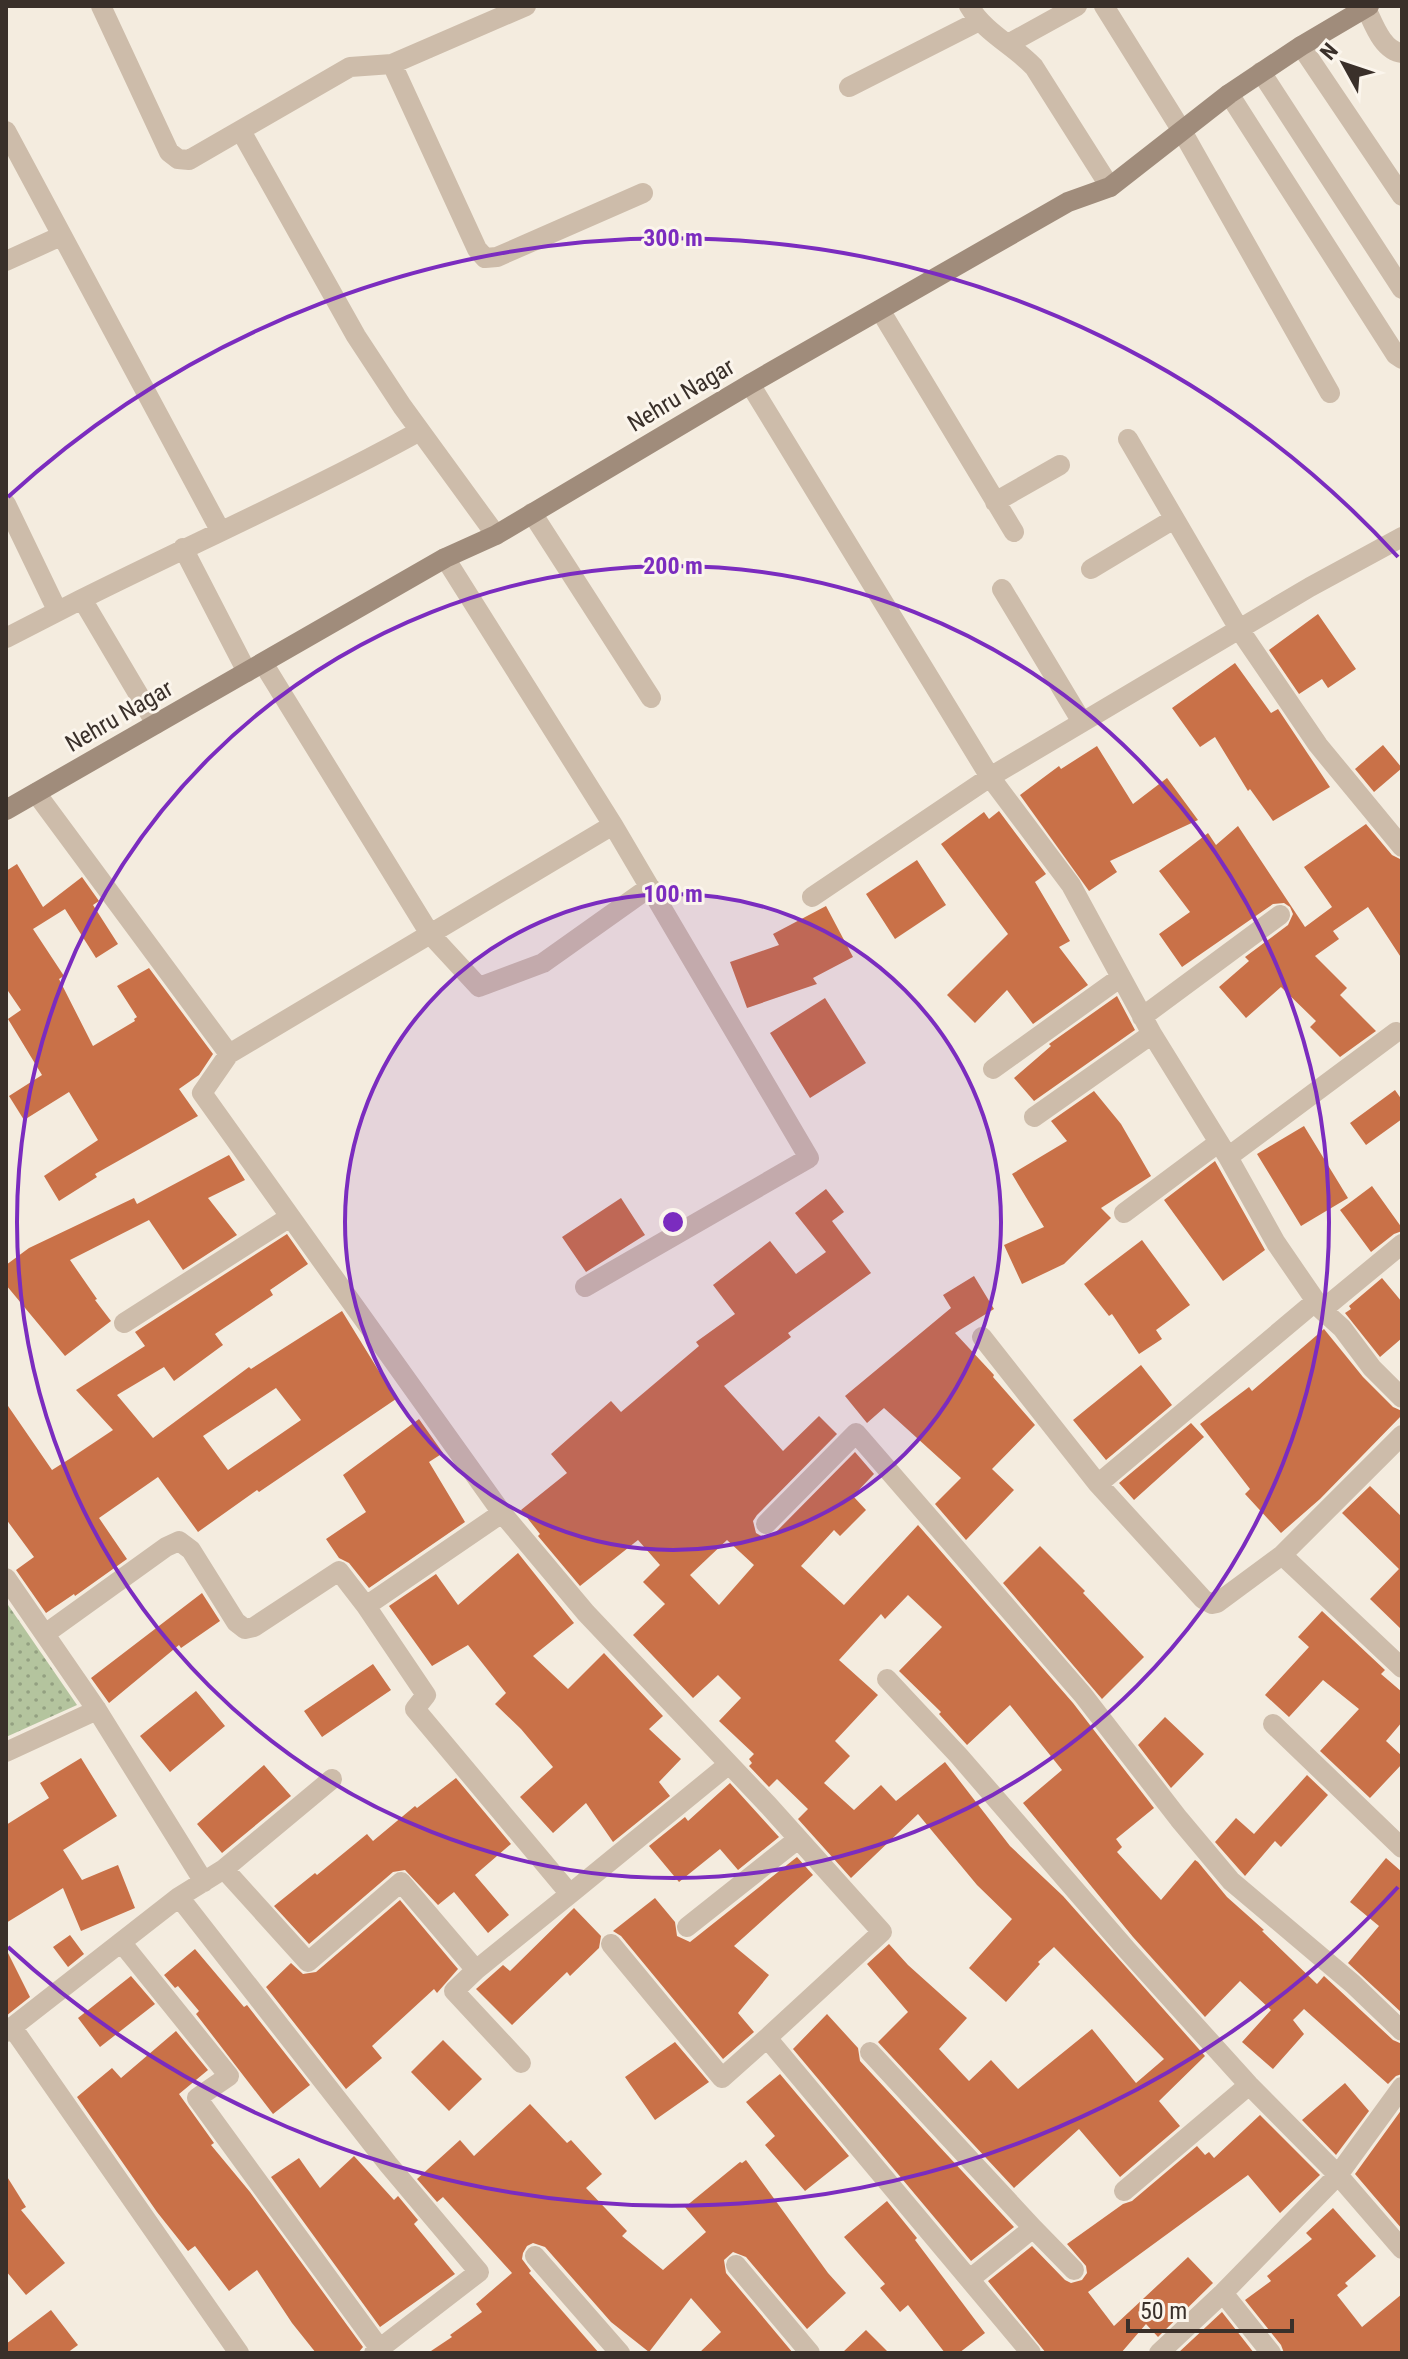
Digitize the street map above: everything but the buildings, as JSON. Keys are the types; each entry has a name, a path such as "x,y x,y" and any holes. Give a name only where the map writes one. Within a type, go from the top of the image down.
{"street":[{"path":"101,6 169,152 178,159 189,160 350,67 392,64 526,6"},
{"path":"1008,44 1077,6"},
{"path":"1104,6 1182,131 1330,393"},
{"path":"1367,7 1387,47 1402,53"},
{"name":"Nehru Nagar","path":"6,810 445,558 496,535 750,384 1068,202 1110,187 1229,94 1367,7"},
{"path":"849,87 974,14 1020,52 1041,76 1110,187"},
{"path":"1301,46 1402,196"},
{"path":"392,64 477,249 485,258 497,257 643,193"},
{"path":"1261,72 1402,289"},
{"path":"1229,94 1396,355 1402,359"},
{"path":"6,131 220,530"},
{"path":"241,131 356,336 496,535"},
{"path":"6,261 61,236"},
{"path":"880,310 1014,532"},
{"path":"750,384 990,777 1071,885 1147,1026 1276,1243 1319,1306 1402,1398"},
{"path":"6,638 220,530 330,481 420,431"},
{"path":"1128,439 1239,629 1318,745 1402,847"},
{"path":"995,502 1060,465"},
{"path":"6,504 57,610"},
{"path":"532,513 651,698"},
{"path":"1091,569 1174,519"},
{"path":"812,897 990,777 1239,629 1401,540"},
{"path":"183,548 255,667 430,934 479,987 543,963 650,887"},
{"path":"445,558 613,825 809,1158 585,1287"},
{"path":"1002,589 1082,722"},
{"path":"82,599 156,724"},
{"path":"36,793 229,1054"},
{"path":"611,1944 722,2078 882,1932 586,1613 502,1513 202,1093 229,1054 613,825"},
{"path":"1034,1117 1280,915"},
{"path":"993,1069 1121,977"},
{"path":"1124,1213 1396,1032"},
{"path":"124,1323 290,1217"},
{"path":"1098,1484 1319,1306 1402,1244"},
{"path":"982,1337 1098,1484 1207,1602 1217,1603 1282,1555 1402,1435"},
{"path":"766,1524 856,1433 1083,1695 1231,1881 1353,1984 1402,2031"},
{"path":"366,1606 502,1513"},
{"path":"45,1634 166,1547 179,1541 191,1550 236,1622 245,1629 254,1627 339,1571 426,1695 415,1709 570,1894"},
{"path":"1282,1555 1402,1668"},
{"path":"6,1578 97,1710 204,1882"},
{"path":"887,1679 959,1756 1127,1950 1249,2085 1338,2175 1402,2249"},
{"path":"6,1752 97,1710"},
{"path":"1273,1724 1402,1848"},
{"path":"521,2063 454,1991 729,1764"},
{"path":"239,2353 9,2030 179,1897 224,1869 332,1779"},
{"path":"687,1927 798,1839"},
{"path":"224,1869 308,1962 401,1882 476,1970"},
{"path":"121,1942 229,2076 197,2098 377,2351 479,2272 388,2164 179,1897"},
{"path":"767,2038 1031,2353"},
{"path":"870,2052 1074,2270"},
{"path":"1124,2191 1249,2085"},
{"path":"1159,2353 1223,2293 1338,2175 1402,2087"},
{"path":"970,2279 1033,2228"},
{"path":"535,2256 620,2353"},
{"path":"736,2265 810,2353"},
{"path":"1223,2293 1271,2353"}],"green space":[{"path":"6,1602 77,1705 6,1737"}]}
